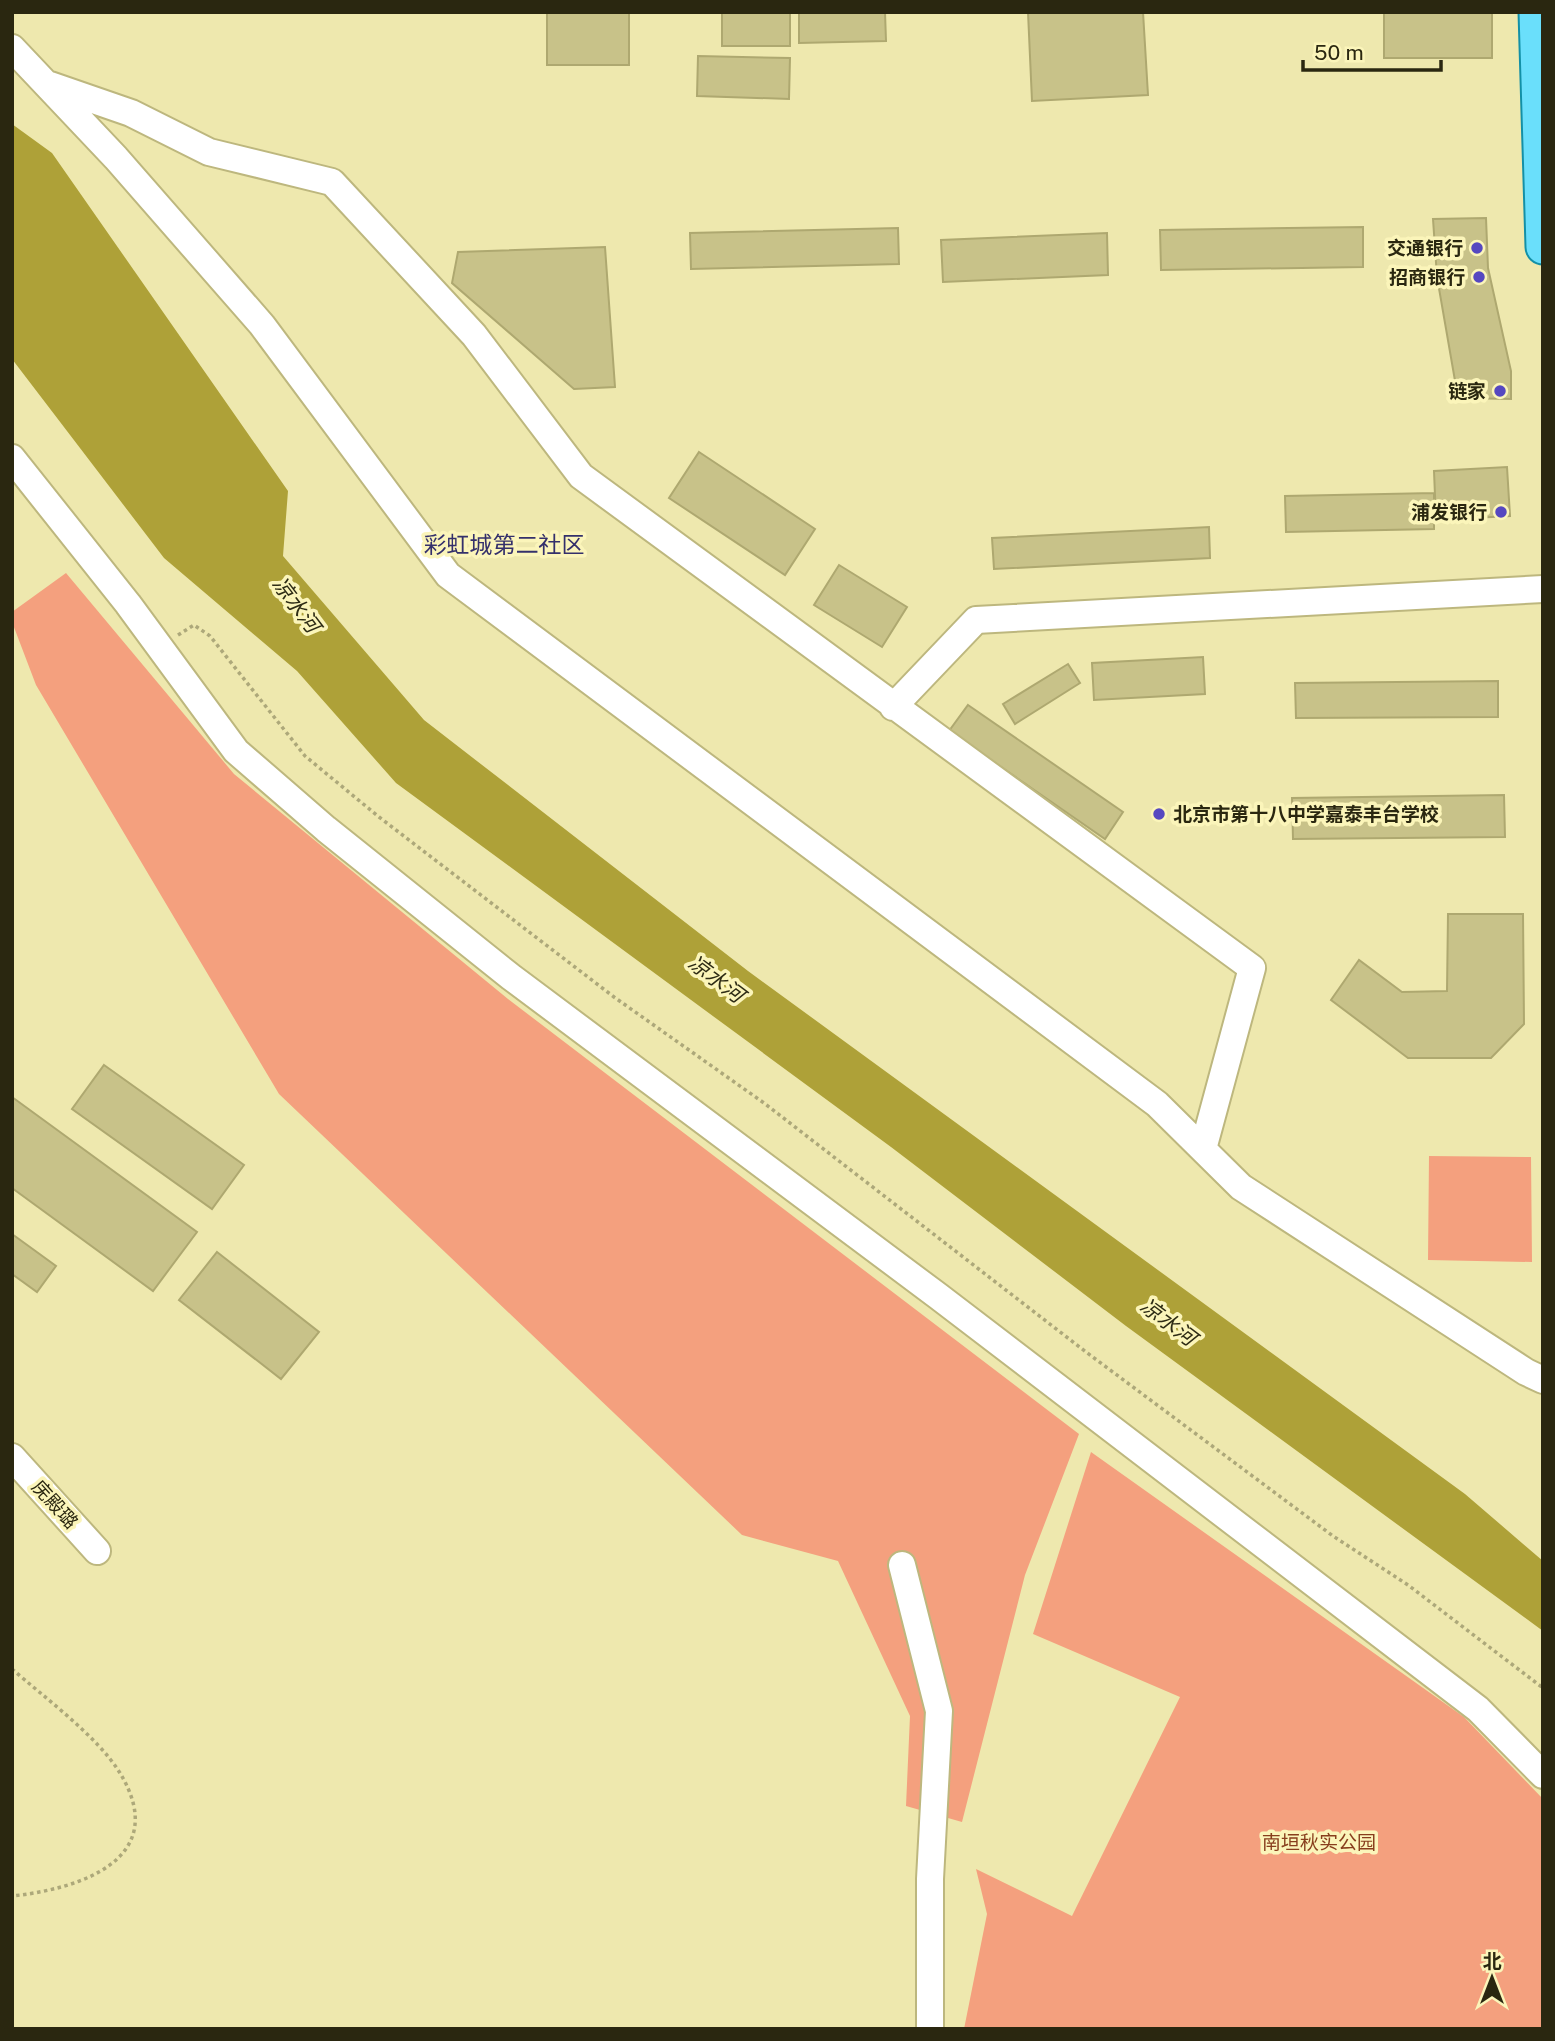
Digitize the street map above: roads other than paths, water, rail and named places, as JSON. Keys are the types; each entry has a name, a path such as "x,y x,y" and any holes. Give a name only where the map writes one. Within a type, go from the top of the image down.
{"main road":[{"path":"1535,12 1543,247"}],"street":[{"path":"12,48 116,158 262,325 448,575 1157,1104 1241,1187 1514,1365 1543,1380"},
{"path":"45,83 131,113 209,152 332,182 474,335 581,476 893,708 1252,968 1203,1149"},
{"path":"12,458 163,652 236,751 326,829 510,977 928,1287 1467,1701 1543,1775"},
{"path":"893,708 976,620 1543,589"},
{"name":"庑殿璐","path":"12,1457 97,1551"},
{"path":"902,1565 939,1711 930,1879 930,2029"}],"water":[{"name":"凉水河","path":"12,124 52,153 288,491 283,556 424,720 748,971 1465,1494 1543,1561 1543,1631 1126,1326 891,1147 396,783 297,671 164,558 12,359"}],"place":[{"name":"交通银行","path":"1477,248"},
{"name":"招商银行","path":"1479,277"},
{"name":"链家","path":"1500,391"},
{"name":"浦发银行","path":"1501,512"},
{"name":"北京市第十八中学嘉泰丰台学校","path":"1159,814"}],"district":[{"name":"彩虹城第二社区","path":"504,545"}],"park label":[{"name":"南垣秋实公园","path":"1319,1842"}]}
